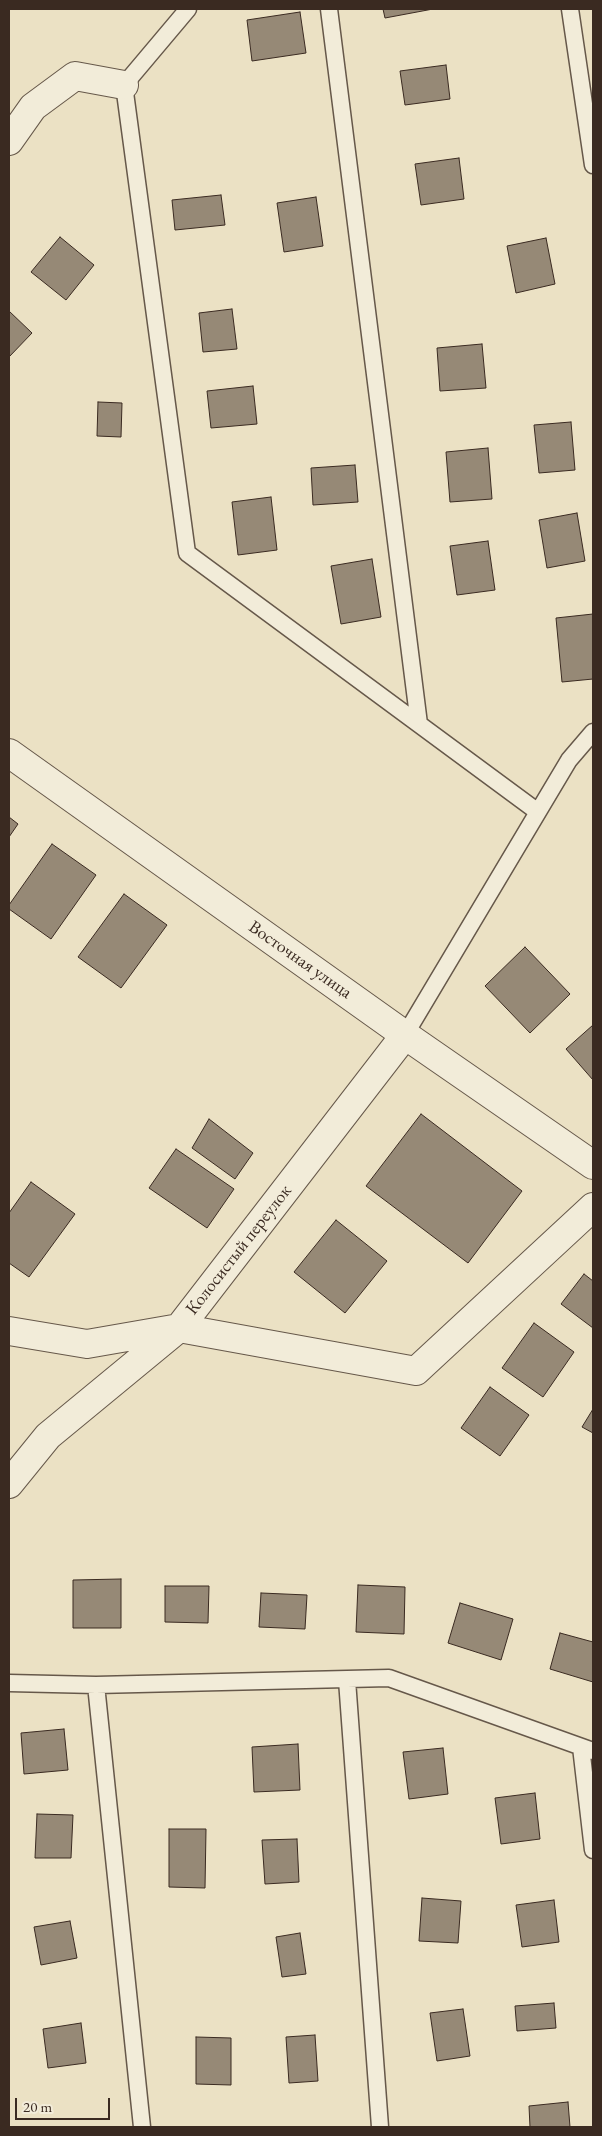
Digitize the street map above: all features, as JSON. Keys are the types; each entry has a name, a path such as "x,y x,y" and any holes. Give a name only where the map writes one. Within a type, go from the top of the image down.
{"street":[{"path":"9,141 33,107 75,76 124,85"},
{"name":"Восточная улица","path":"9,753 405,1035 593,1165"},
{"name":"Колосистый переулок","path":"9,1331 87,1344 179,1328 405,1035"},
{"path":"9,1484 48,1436 179,1328 416,1371 593,1207"}],"lane":[{"path":"188,9 124,85 187,553 538,812"},
{"path":"329,9 419,724"},
{"path":"570,9 593,165"},
{"path":"405,1035 569,760 593,732"},
{"path":"9,1683 96,1685 389,1678 587,1749 593,1850"},
{"path":"347,1680 380,2127"},
{"path":"96,1685 142,2127"}],"building":[{"path":"383,9 433,9 385,18"},
{"path":"300,12 306,53 252,61 247,20"},
{"path":"446,65 450,99 405,105 400,71"},
{"path":"459,158 464,199 421,205 415,164"},
{"path":"221,195 225,225 175,230 172,200"},
{"path":"316,197 323,246 284,252 277,203"},
{"path":"60,237 94,265 66,300 31,272"},
{"path":"546,238 555,284 516,293 507,246"},
{"path":"232,309 237,349 203,352 199,313"},
{"path":"9,311 32,333 9,357"},
{"path":"482,344 486,388 440,391 437,348"},
{"path":"253,386 257,424 211,428 207,391"},
{"path":"98,402 122,403 121,437 97,436"},
{"path":"571,422 575,470 539,473 534,425"},
{"path":"488,448 492,499 450,502 446,452"},
{"path":"355,465 358,502 313,505 311,468"},
{"path":"271,497 277,550 238,555 232,502"},
{"path":"577,513 585,561 547,568 539,520"},
{"path":"488,541 495,590 457,595 450,546"},
{"path":"372,559 381,617 341,624 331,566"},
{"path":"593,614 593,679 562,682 556,618"},
{"path":"9,817 18,824 9,837"},
{"path":"52,844 96,875 51,939 9,909 9,905"},
{"path":"124,894 167,925 121,988 78,957"},
{"path":"525,947 570,994 530,1033 485,986"},
{"path":"593,1025 593,1080 566,1049"},
{"path":"421,1114 522,1191 468,1263 366,1186"},
{"path":"209,1119 253,1153 235,1179 192,1148"},
{"path":"176,1149 234,1189 207,1228 149,1188"},
{"path":"31,1182 75,1214 29,1277 9,1263 9,1213"},
{"path":"336,1220 387,1261 345,1313 294,1272"},
{"path":"584,1274 593,1281 593,1328 561,1304"},
{"path":"534,1323 574,1352 543,1397 502,1368"},
{"path":"490,1387 529,1415 500,1456 461,1428"},
{"path":"593,1409 593,1433 582,1427"},
{"path":"121,1579 121,1628 73,1628 73,1580"},
{"path":"358,1585 405,1587 404,1634 356,1632"},
{"path":"165,1586 209,1586 208,1623 165,1622"},
{"path":"261,1593 307,1595 305,1629 259,1627"},
{"path":"460,1603 513,1619 501,1660 448,1643"},
{"path":"560,1633 593,1642 593,1682 550,1669"},
{"path":"64,1729 68,1770 24,1774 21,1733"},
{"path":"298,1744 300,1790 254,1792 252,1747"},
{"path":"443,1748 448,1794 409,1799 403,1752"},
{"path":"535,1793 540,1839 501,1844 495,1798"},
{"path":"37,1814 73,1815 71,1858 35,1858"},
{"path":"169,1829 206,1829 205,1888 169,1887"},
{"path":"297,1839 299,1882 265,1884 262,1840"},
{"path":"422,1898 461,1901 458,1943 419,1941"},
{"path":"554,1900 559,1942 522,1947 516,1905"},
{"path":"70,1921 77,1958 41,1965 34,1927"},
{"path":"300,1933 306,1974 282,1977 276,1937"},
{"path":"554,2003 556,2028 517,2031 515,2006"},
{"path":"463,2009 470,2056 437,2061 430,2013"},
{"path":"81,2023 86,2063 48,2068 43,2029"},
{"path":"315,2035 318,2081 289,2083 286,2037"},
{"path":"196,2037 231,2038 231,2085 196,2084"},
{"path":"568,2102 570,2127 530,2127 529,2106"}]}
